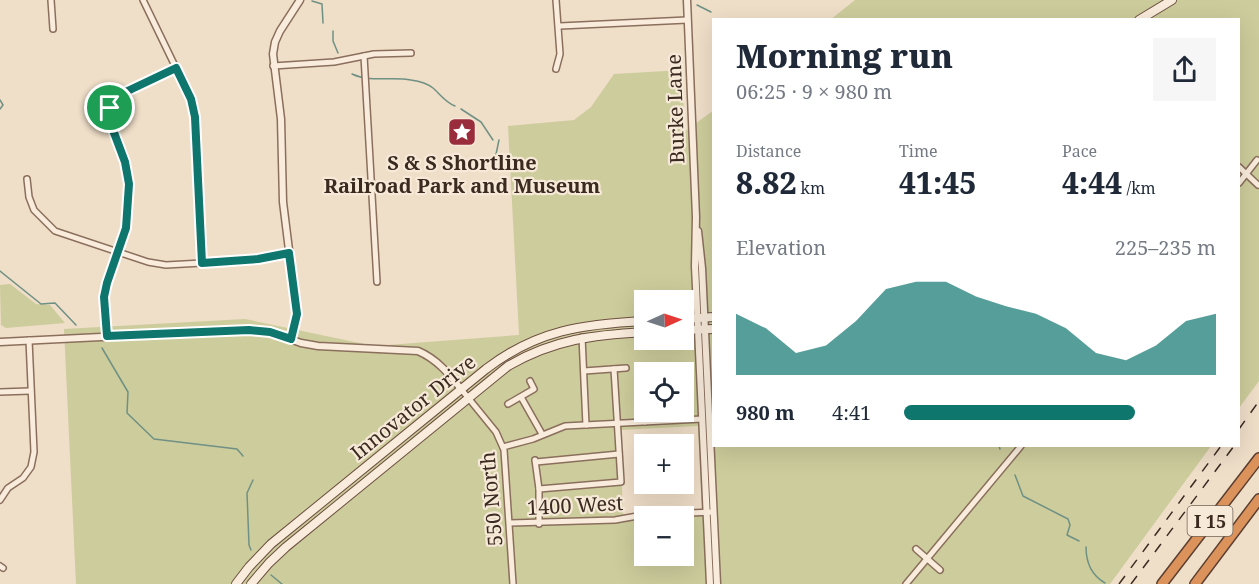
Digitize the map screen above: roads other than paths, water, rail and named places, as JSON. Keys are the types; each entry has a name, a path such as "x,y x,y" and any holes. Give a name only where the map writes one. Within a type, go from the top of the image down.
{"highway":[{"name":"I 15","path":"1162,584 1259,458"},
{"name":"I 15","path":"1195,584 1259,499"}],"main road":[{"path":"1142,18 1172,0"},
{"path":"694,318 712,317"},
{"name":"Innovator Drive","path":"236,584 271,544 461,389 510,352 551,333 586,325 634,322"},
{"path":"694,329 712,329"},
{"name":"Innovator Drive","path":"251,584 286,547 500,372 528,355 551,345 582,337 634,333"}],"street":[{"path":"51,0 53,29"},
{"path":"143,0 191,99 195,117 202,263"},
{"path":"291,339 297,314 283,202 281,119 273,66 275,42 300,0"},
{"path":"556,0 560,26 560,54 556,69"},
{"name":"Burke Lane","path":"687,0 696,217 701,255 701,318 710,512 710,584"},
{"path":"560,26 687,20"},
{"path":"273,66 411,53"},
{"path":"364,56 377,282"},
{"path":"107,336 104,297 126,228 129,184 125,162 110,122 110,108 117,96 176,68"},
{"path":"1240,182 1257,160"},
{"path":"1240,168 1258,185"},
{"path":"27,178 29,197 34,210 55,231 156,264 258,259 289,253"},
{"name":"Burke Lane","path":"702,329 702,419 717,584"},
{"path":"0,342 249,330 270,332 318,346 418,351 440,365 461,389"},
{"path":"582,337 586,425"},
{"path":"0,500 8,488 23,478 31,467 34,452 29,340"},
{"path":"584,371 626,368"},
{"path":"539,489 621,482 614,369"},
{"path":"508,404 534,389 530,381"},
{"name":"550 North","path":"461,389 496,432 503,447 506,462 513,584"},
{"path":"0,393 30,391"},
{"path":"521,397 542,434"},
{"path":"694,419 702,419"},
{"path":"503,447 533,440 542,434 565,426 645,422"},
{"path":"906,584 1020,447"},
{"path":"539,524 539,489 535,460 619,454"},
{"name":"1400 West","path":"510,523 539,524 710,512"},
{"path":"916,549 940,570"}],"waterway":[{"path":"312,1 322,4 323,23"},
{"path":"697,5 711,12"},
{"path":"333,31 333,41 338,53"},
{"path":"352,74 374,79 404,79 420,82 431,87 455,106"},
{"path":"0,100 3,105 0,109"},
{"path":"461,109 481,122 493,140"},
{"path":"495,159 499,140"},
{"path":"0,271 41,304 55,303 76,325"},
{"path":"102,348 128,392 127,413 154,439 237,449 243,456"},
{"path":"1015,475 1023,496 1068,519 1070,525 1067,535 1079,541"},
{"path":"251,550 247,493 253,480"},
{"path":"1086,547 1090,568 1105,583"},
{"path":"271,575 282,584"}],"railway":[{"path":"1240,428 1259,401"},
{"path":"1119,584 1220,447"},
{"path":"1131,584 1233,447"}],"place":[{"name":"S & S Shortline Railroad Park and Museum","path":"462,132"}]}
